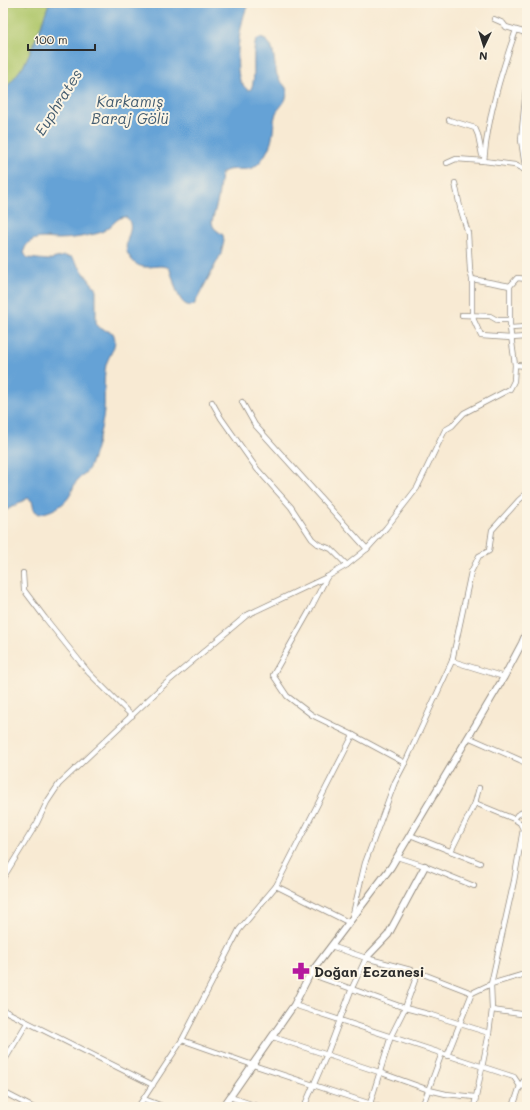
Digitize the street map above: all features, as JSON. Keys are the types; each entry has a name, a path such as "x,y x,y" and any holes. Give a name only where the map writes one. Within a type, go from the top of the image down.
{"street":[{"path":"494,19 503,23 506,27 523,32 527,35"},
{"path":"484,161 486,136 499,80 516,30"},
{"path":"527,78 521,140 527,180"},
{"path":"449,120 475,128 484,161"},
{"path":"447,163 456,159 484,161 515,166 526,170"},
{"path":"455,183 460,207 468,233 470,270 472,279 472,316 481,336 527,338"},
{"path":"3,878 38,823 47,802 60,784 164,684 247,615 328,576 347,565 367,549 386,528 417,488 445,430 452,426 464,414 510,389 514,381 515,366 510,328 510,286 517,278 527,279"},
{"path":"472,279 510,286"},
{"path":"462,315 490,316 497,320 510,320"},
{"path":"510,328 527,326"},
{"path":"515,366 527,366"},
{"path":"212,402 221,418 257,469 291,506 312,539 318,544 331,549 347,565"},
{"path":"242,402 255,425 367,549"},
{"path":"350,920 364,863 395,782 452,661 471,572 479,556 488,551 492,530 527,493"},
{"path":"23,573 24,590 45,618 89,673 132,716"},
{"path":"328,576 273,675 287,696 312,715 405,763"},
{"path":"223,1107 294,1005 310,974 376,888 397,857 504,677 527,631"},
{"path":"452,661 504,677"},
{"path":"138,1107 182,1040 239,930 276,886 353,735"},
{"path":"468,737 527,764"},
{"path":"451,851 475,803 479,788"},
{"path":"474,1107 489,1033 492,1010 491,984 514,881 523,829 520,823 514,819 475,803"},
{"path":"514,819 517,815 527,810"},
{"path":"410,835 480,863"},
{"path":"397,857 425,866 474,886"},
{"path":"304,1107 327,1054 352,988 366,958 388,935 425,866"},
{"path":"276,886 350,920"},
{"path":"331,946 366,958 418,972 472,993"},
{"path":"369,1106 391,1036 405,1008 418,972"},
{"path":"310,974 405,1008 489,1033"},
{"path":"422,1107 444,1054 460,1024 472,993 491,984 525,974"},
{"path":"294,1005 514,1077 520,1086 527,1087"},
{"path":"3,1010 153,1084"},
{"path":"492,1010 527,1016"},
{"path":"3,1063 27,1023"},
{"path":"272,1037 327,1054 429,1090 446,1094 475,1097"},
{"path":"182,1040 252,1065 313,1084 369,1106 380,1107"},
{"path":"513,1107 520,1086 525,1079 527,1058"},
{"path":"3,1092 32,1107"},
{"path":"230,1097 260,1107"},
{"path":"144,1099 165,1107"}],"green space":[{"path":"3,3 66,3 3,112"}],"water":[{"name":"Karkamış Baraj Gölü","path":"49,3 249,3 243,19 239,42 238,73 240,80 248,90 251,89 254,78 254,52 256,40 260,38 266,40 270,44 274,54 276,72 286,88 287,95 285,101 276,113 270,145 260,161 250,169 229,170 221,174 218,199 212,222 215,229 223,235 224,241 221,254 194,305 184,303 180,298 169,268 164,266 143,267 133,261 126,249 130,226 126,217 118,219 99,233 67,239 39,238 30,242 24,249 25,255 28,258 48,260 64,256 72,257 96,289 97,325 113,333 115,337 113,349 106,365 103,417 94,455 89,468 76,482 69,497 63,504 47,512 39,514 34,510 32,501 28,498 3,512 3,92 24,65 38,34"}],"place":[{"name":"Doğan Eczanesi","path":"301,971"}],"water label":[{"name":"Euphrates","path":"58,102"}]}
